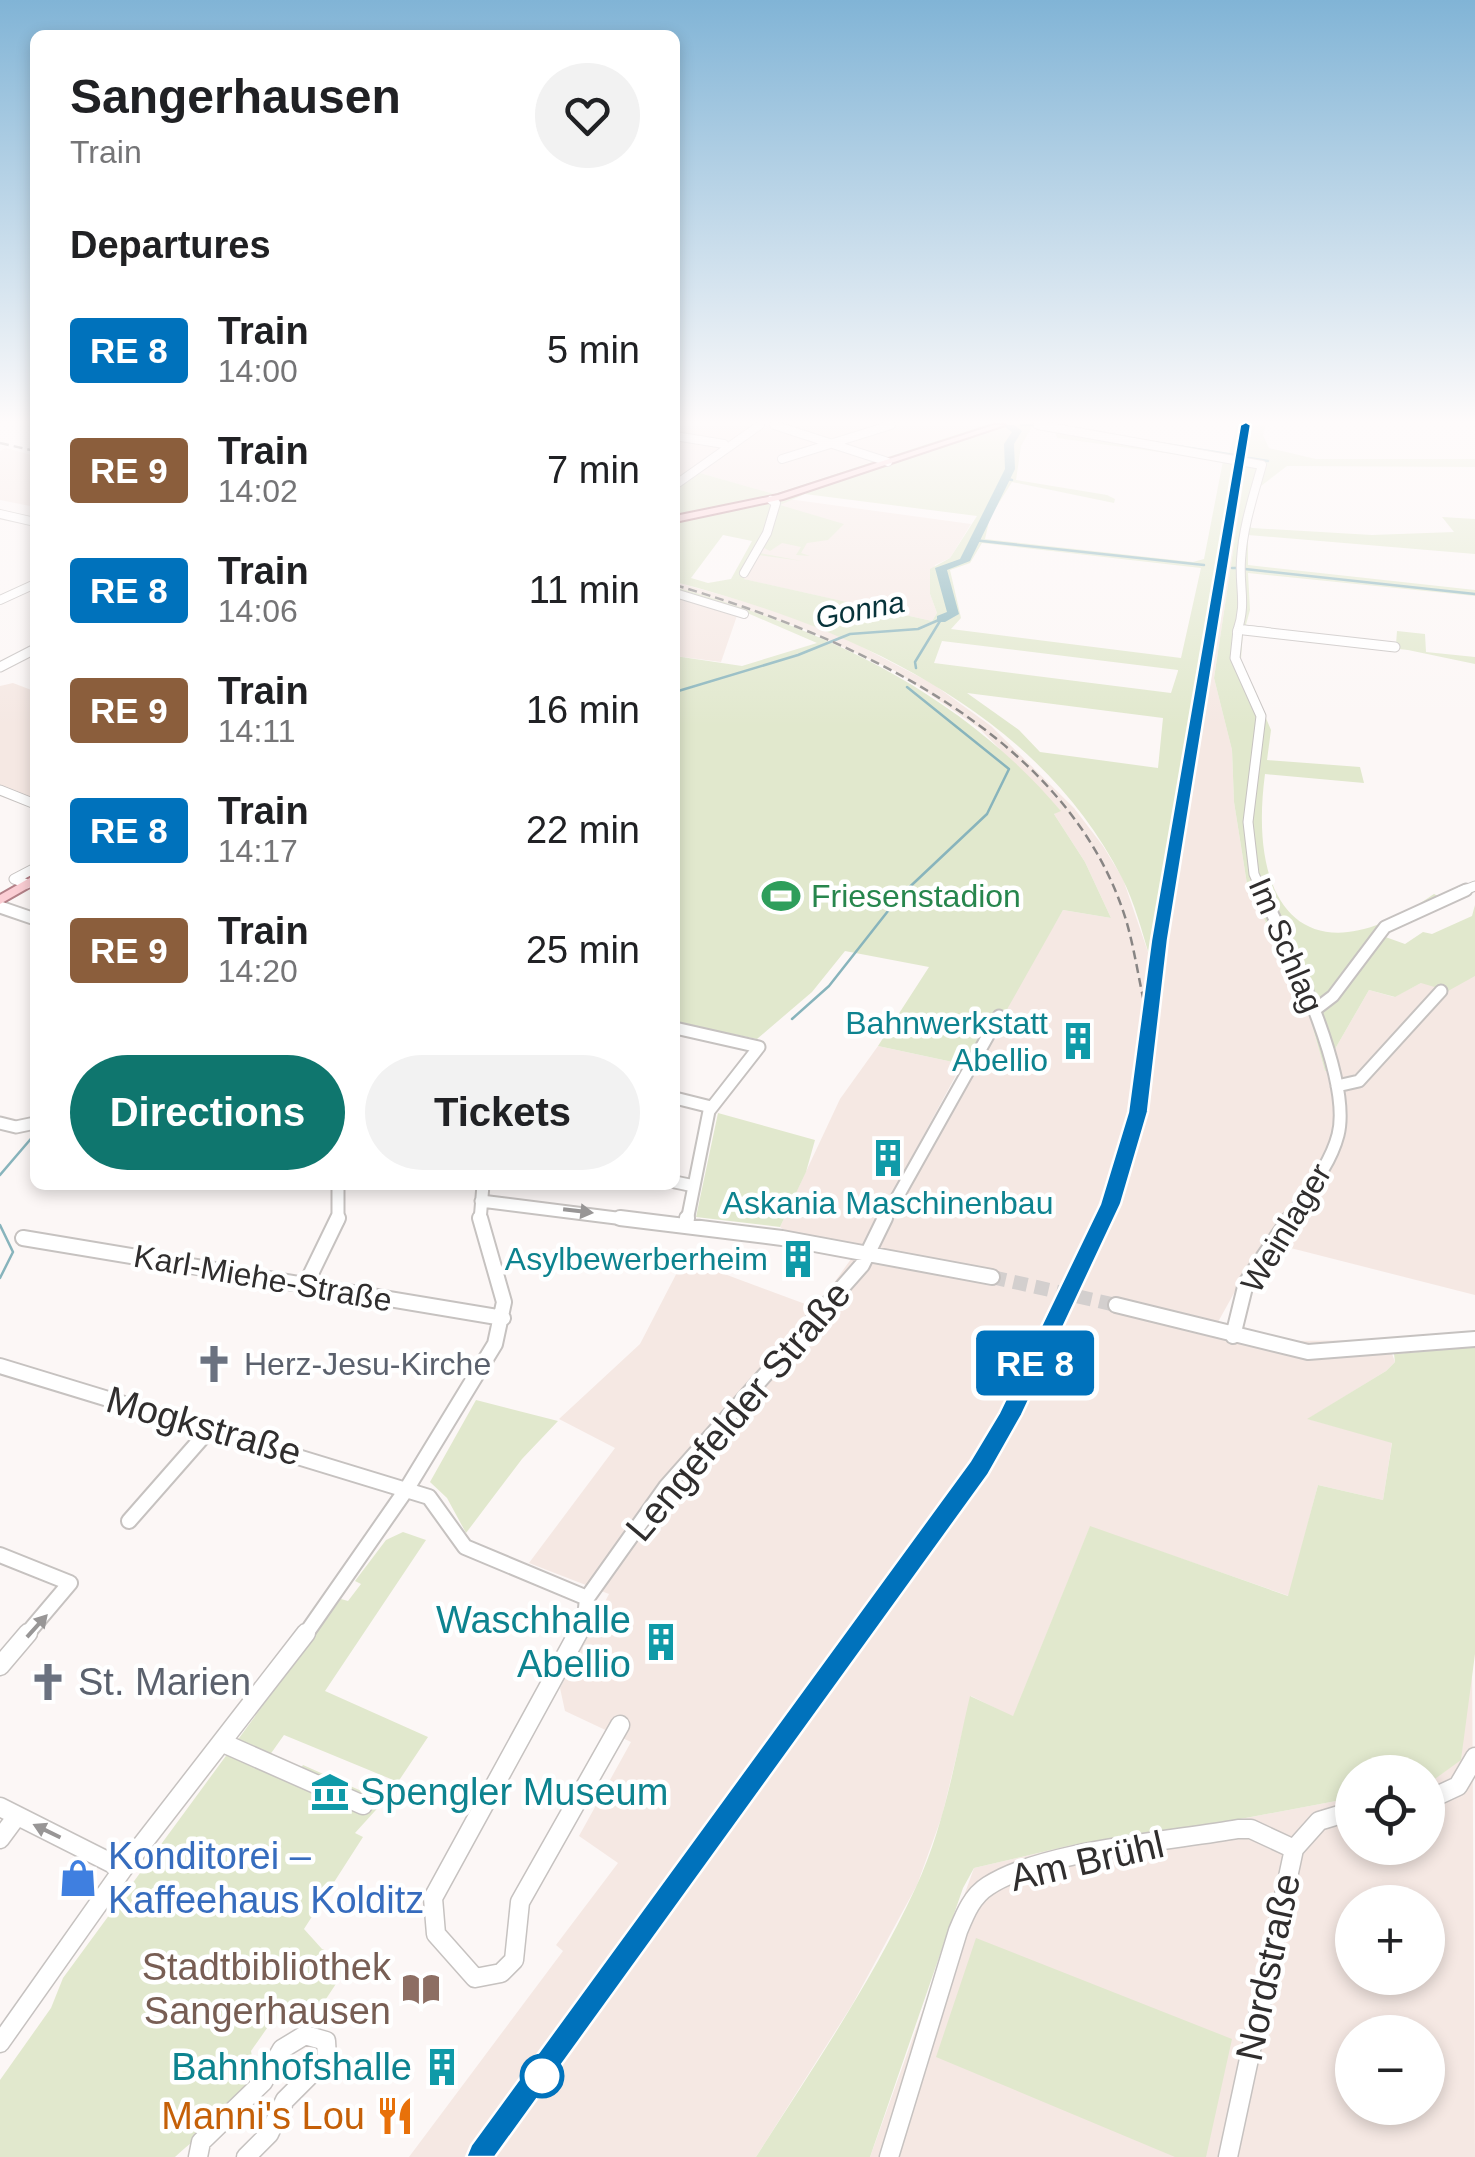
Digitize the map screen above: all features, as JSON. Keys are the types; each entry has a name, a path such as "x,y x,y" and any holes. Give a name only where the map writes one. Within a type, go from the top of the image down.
{"main road":[{"path":"0,904 30,883"}],"street":[{"path":"744,573 769,526"},
{"name":"Im Schlag","path":"1245,526 1240,566 1245,609 1235,658 1261,716 1248,822 1254,874 1316,1009 1337,1086"},
{"path":"0,600 30,586"},
{"path":"680,595 744,614"},
{"path":"1238,629 1395,647"},
{"path":"0,667 30,652"},
{"path":"0,790 30,802"},
{"path":"30,871 14,880 30,882"},
{"path":"1316,1009 1328,1003 1376,936 1388,926 1475,886"},
{"path":"0,904 30,918"},
{"path":"1337,1086 1359,1080 1441,991"},
{"name":"Lengefelder Straße","path":"620,1725 520,1902 520,1943 514,1960 501,1973 476,1978 444,1950 434,1934 431,1915 436,1891 586,1619 587,1598 666,1487 869,1253 906,1176 999,1016"},
{"path":"680,1029 758,1046 711,1107 686,1225"},
{"name":"Weinlager","path":"1234,1336 1246,1284 1334,1150 1341,1112 1337,1086"},
{"path":"680,1099 711,1107"},
{"path":"0,1123 16,1127 30,1125"},
{"path":"680,1183 694,1186"},
{"path":"306,1284 338,1220 338,1190"},
{"path":"0,2042 123,1869 223,1743 406,1490 495,1344 503,1318 502,1285 480,1223 482,1190"},
{"path":"481,1202 686,1225 992,1276"},
{"name":"Karl-Miehe-Straße","path":"23,1238 503,1318"},
{"path":"1116,1305 1234,1336 1327,1353 1475,1339"},
{"name":"Mogkstraße","path":"0,1366 208,1431 264,1443 435,1500 464,1546 587,1598"},
{"path":"129,1521 208,1431"},
{"path":"0,1555 70,1583 0,1666"},
{"path":"223,1743 363,1805"},
{"path":"1445,1794 1455,1790 1469,1774 1475,1757"},
{"path":"0,1839 8,1812 123,1869"},
{"name":"Nordstraße","path":"1228,2157 1294,1849 1304,1832 1335,1816"},
{"name":"Am Brühl","path":"889,2157 958,1931 972,1902 990,1884 1038,1868 1238,1829 1251,1829 1294,1849"},
{"path":"198,2157 202,2142 263,2082 286,2044 302,2035 322,2038 329,2047 327,2058 285,2100 269,2134 248,2155"}],"shaded area":[{"path":"768,526 970,526 950,558 935,565 930,594 937,613 932,621 743,579"},
{"path":"1224,526 1237,526 1214,678 1232,750 1234,802 1247,884 1306,1003 1325,1071 1338,1067 1335,1049 1369,990 1394,997 1421,983 1475,976 1475,1295 1263,1241 1218,1322 1284,1341 1387,1340 1395,1362 1386,1371 1308,1419 1392,1442 1383,1500 1318,1485 1289,1596 1090,1527 1013,1717 971,1696 942,1816 917,1885 852,2005 756,2157 409,2157 563,1951 556,1945 618,1863 579,1836 631,1742 565,1711 560,1688 609,1594 529,1563 615,1448 559,1419 640,1344 684,1259 816,1308 861,1245 790,1234 780,1227 840,1099 878,1046 962,1064 866,1242 1063,910 1111,918 1085,862 1054,814 1060,810 979,728 897,672 804,629 680,589 680,583 765,607 841,636 933,684 991,726 1074,808 1103,846 1123,879 1149,955"},
{"path":"680,593 739,610 721,662 680,657"},
{"path":"13,683 30,689 30,799 0,787 0,686"},
{"path":"1472,1653 1475,2157 870,2157 974,1868 1072,1845 1150,1836 1335,1801 1335,1865 1445,1865 1445,1771 1461,1759"}],"green space":[{"path":"680,526 842,526 828,540 807,543 801,553 810,556 796,555 801,547 782,543 770,551 762,547 760,553 802,561 758,555 744,579 932,621 937,613 930,594 930,569 950,558 971,526 988,526 985,539 1193,562 1204,559 1210,526 1225,526 1150,958 1127,888 1085,819 1040,767 989,722 870,651 740,600 680,583","holes":["723,535 752,541 731,579 708,583 691,578","982,543 1201,568 1181,658 951,629 961,618 950,570 970,563","942,641 1178,670 1171,693 934,663","967,693 1163,718 1158,768 1040,752 1019,730"]},
{"path":"1237,526 1372,535 1454,532 1449,526 1475,526 1475,554 1248,535 1248,565 1475,590 1475,596 1248,573 1250,610 1245,628 1396,644 1397,631 1425,634 1426,652 1475,657 1475,664 1408,650 1243,632 1241,659 1271,730 1267,760 1360,767 1364,783 1265,774 1262,821 1266,862 1277,894 1295,918 1320,930 1351,932 1390,920 1434,894 1444,899 1377,934 1405,944 1423,932 1432,934 1472,916 1475,905 1475,976 1448,991 1421,983 1395,997 1369,990 1335,1049 1338,1068 1325,1071 1306,1003 1247,884 1234,802 1232,750 1214,678"},
{"path":"680,589 784,623 886,670 979,731 1061,811 1054,814 1085,862 1111,918 1063,910 1005,1013 962,1064 878,1046 929,967 845,951 812,992 757,1039 680,1023 680,657 742,666 817,643 745,612 680,593"},
{"path":"718,1113 815,1140 806,1172 780,1227 696,1217"},
{"path":"1475,1347 1475,1654 1461,1760 1445,1772 1445,1755 1335,1755 1335,1801 1150,1836 1072,1845 974,1868 963,1888 870,2157 756,2157 861,1991 916,1887 941,1817 970,1696 1013,1716 1090,1526 1288,1596 1318,1485 1383,1500 1392,1443 1307,1419 1386,1371 1395,1362 1394,1354"},
{"path":"476,1400 558,1421 522,1459 466,1533 447,1498 430,1482"},
{"path":"403,1532 426,1540 325,1691 428,1737 398,1782 284,1735 267,1759 299,1771 303,1765 384,1801 355,1833 363,1837 304,1929 322,1949 351,1961 324,2002 272,2021 251,2051 252,2067 239,2096 175,2157 0,2157 0,2080 51,2008 63,1978 341,1599 348,1601 361,1584 355,1581 386,1540"},
{"path":"976,1938 1232,2039 1206,2157 1175,2157 936,2057"}],"waterway":[{"name":"Gonna","path":"941,619 953,614 941,568 964,561 982,526"},
{"path":"973,540 1204,565"},
{"path":"1245,569 1475,594"},
{"name":"Gonna","path":"680,690 798,655 850,634 918,629 941,619"},
{"path":"916,668 915,662 940,621"},
{"path":"792,1019 829,986 899,897 987,814 1009,769 907,687"},
{"name":"Gonna","path":"0,1175 30,1140"},
{"name":"Gonna","path":"0,1225 13,1252 0,1278"}],"tunnel":[{"path":"992,1277 1116,1305"}],"railway":[{"path":"859,1635 979,1468 1028,1378 1127,1160 1230,526"},
{"path":"680,587 810,632 878,664 944,701 1003,744 1055,795 1097,853 1126,920 1144,1002"},
{"path":"483,2157 861,1633"}],"train":[{"path":"483,2157 979,1468 1010,1415 1110,1204 1138,1112 1160,940 1229,526"}],"place":[{"name":"Friesenstadion","path":"781,896"},
{"name":"Bahnwerkstatt Abellio","path":"1078,1041"},
{"name":"Askania Maschinenbau","path":"888,1158"},
{"name":"Asylbewerberheim","path":"798,1259"},
{"name":"Herz-Jesu-Kirche","path":"214,1364"},
{"name":"Waschhalle Abellio","path":"661,1642"},
{"name":"St. Marien","path":"48,1682"},
{"name":"Spengler Museum","path":"330,1792"},
{"name":"Konditorei – Kaffeehaus Kolditz","path":"78,1878"},
{"name":"Stadtbibliothek Sangerhausen","path":"421,1989"},
{"name":"Bahnhofshalle","path":"442,2067"},
{"name":"Manni's Lou","path":"395,2116"}]}
